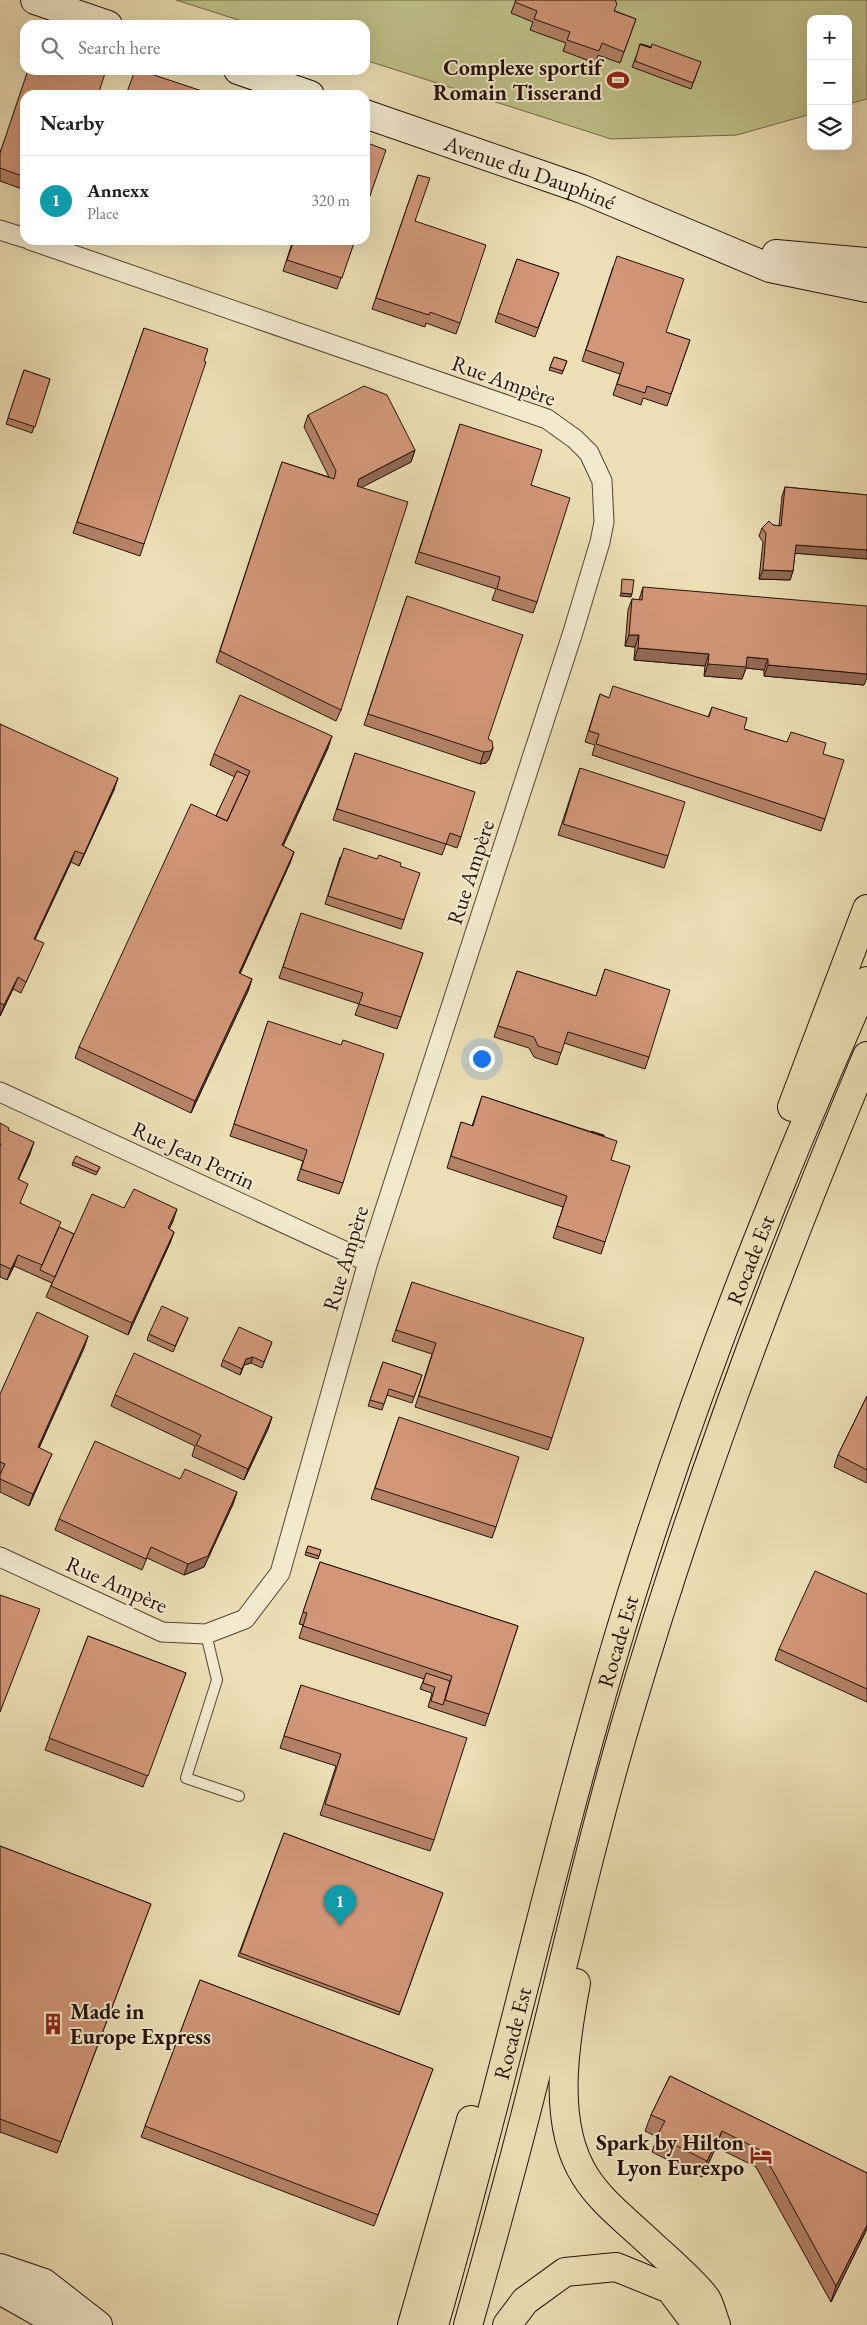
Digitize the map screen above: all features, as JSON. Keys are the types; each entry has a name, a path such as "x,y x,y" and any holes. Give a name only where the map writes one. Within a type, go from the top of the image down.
{"highway":[{"path":"768,1211 768,1171 867,909"},
{"name":"Rocade Est","path":"434,2325 473,2190 554,1864 612,1657 671,1475 768,1211 818,1091 867,981"},
{"name":"Rocade Est","path":"468,2325 507,2188 573,1923 627,1718 672,1574 767,1302 867,1056"},
{"path":"830,1144 854,1125 867,1098"},
{"path":"573,1923 578,1968 569,2018 564,2100 571,2149 585,2176 601,2197 706,2299 716,2325"},
{"path":"412,2325 460,2163 506,1994 528,1969"},
{"path":"507,2325 525,2301 565,2272 616,2267 670,2289 697,2325"}],"main road":[{"path":"35,0 93,20"},
{"path":"252,75 296,90"},
{"name":"Avenue du Dauphiné","path":"370,116 582,189 770,268 867,288"},
{"name":"Avenue du Dauphiné","path":"692,236 770,254 867,262"},
{"path":"0,2268 44,2284 98,2325"},
{"path":"0,2290 62,2325"}],"street":[{"path":"0,230 20,236"},
{"name":"Rue Ampère","path":"0,1557 162,1632 206,1634 245,1619 280,1573 368,1262 595,560 604,522 602,481 589,454 575,439 547,419 44,245"},
{"name":"Rue Jean Perrin","path":"0,1092 368,1262"}],"lane":[{"path":"206,1634 217,1680 186,1778 240,1796"}],"green space":[{"name":"Complexe sportif Romain Tisserand","path":"176,0 867,0 867,99 852,103 852,15 807,15 807,115 737,135 611,139 370,62 370,20 238,20"}],"building":[{"path":"516,0 615,0 617,4 614,11 636,19 624,52 602,43 599,51 567,40 570,32 534,19 537,11 515,2"},
{"path":"640,44 651,48 652,44 701,62 693,83 635,61"},
{"path":"26,75 104,75 100,90 21,90"},
{"path":"133,75 154,75 199,90 128,90"},
{"path":"20,94 20,175 0,168 0,153"},
{"path":"370,144 386,150 370,196"},
{"path":"418,175 430,178 415,221 486,245 460,323 430,312 429,315 376,298"},
{"path":"292,245 353,245 342,278 287,260"},
{"path":"617,256 684,279 666,332 690,340 671,394 647,386 645,393 617,384 624,363 586,350"},
{"path":"517,259 559,273 538,328 498,313"},
{"path":"144,328 208,349 204,361 206,362 144,544 77,522"},
{"path":"554,357 567,361 563,371 550,367"},
{"path":"24,370 50,379 35,427 8,418"},
{"path":"364,386 387,395 415,450 359,479 357,486 408,502 341,710 220,651 282,462 334,479 336,471 308,415"},
{"path":"460,424 542,450 531,485 570,498 537,602 497,589 500,577 419,552"},
{"path":"785,487 867,495 867,550 796,545 793,571 763,570 766,533 762,528 769,521 773,525 781,526"},
{"path":"622,579 634,580 632,594 621,593"},
{"path":"643,587 867,606 867,674 768,665 768,659 747,657 746,667 708,664 709,654 638,648 639,635 629,635 632,599 642,600"},
{"path":"407,596 523,635 488,739 492,741 493,748 490,751 484,752 368,714"},
{"path":"613,686 709,717 712,707 747,718 744,729 787,742 791,732 826,743 823,754 844,760 825,819 596,744 599,734 589,731 600,694 609,698"},
{"path":"240,695 332,736 282,845 294,852 239,973 252,979 195,1101 79,1047 191,804 227,821 250,771 214,754"},
{"path":"0,724 118,778 84,854 75,851 34,939 44,943 26,982 18,977 4,1005 0,1003"},
{"path":"355,753 475,792 461,837 450,833 446,844 337,809"},
{"path":"580,768 685,802 668,856 563,824"},
{"path":"237,771 248,776 227,821 216,816"},
{"path":"344,848 377,859 379,855 401,863 400,866 420,873 404,920 328,896"},
{"path":"301,913 423,953 401,1017 359,1004 363,993 283,967"},
{"path":"605,969 670,990 649,1057 568,1032 561,1053 538,1046 534,1037 498,1026 517,971 596,996"},
{"path":"268,1021 341,1045 343,1040 384,1054 343,1183 301,1169 307,1150 234,1124"},
{"path":"482,1096 617,1141 611,1160 630,1166 605,1242 557,1226 567,1196 451,1156 461,1122 473,1126"},
{"path":"0,1123 9,1128 8,1130 34,1142 18,1179 28,1184 20,1203 61,1222 42,1265 18,1255 11,1269 0,1264"},
{"path":"76,1156 100,1167 97,1172 73,1162"},
{"path":"134,1189 177,1209 168,1228 174,1232 132,1323 51,1286 92,1194 124,1208"},
{"path":"59,1227 74,1234 55,1277 40,1270"},
{"path":"412,1282 584,1338 552,1438 419,1396 436,1343 396,1330"},
{"path":"162,1306 188,1318 175,1346 149,1334"},
{"path":"37,1312 88,1336 38,1447 52,1454 33,1494 0,1479 5,1464 0,1462 0,1394"},
{"path":"239,1327 272,1342 264,1362 253,1357 246,1359 242,1369 223,1360"},
{"path":"134,1353 272,1417 248,1469 196,1445 201,1435 115,1395"},
{"path":"383,1362 422,1375 414,1397 389,1389 384,1404 370,1400"},
{"path":"867,1396 867,1470 838,1455"},
{"path":"399,1417 519,1457 496,1527 375,1488"},
{"path":"95,1441 180,1479 185,1469 237,1492 208,1556 188,1564 151,1547 146,1559 59,1519"},
{"path":"308,1546 321,1550 319,1556 306,1552"},
{"path":"320,1562 518,1626 489,1714 445,1700 452,1676 303,1626 307,1613 303,1612"},
{"path":"815,1571 867,1594 867,1689 779,1649"},
{"path":"0,1595 40,1609 0,1712"},
{"path":"88,1636 186,1673 148,1776 49,1738"},
{"path":"426,1673 450,1681 443,1705 431,1701 435,1687 423,1683"},
{"path":"301,1685 467,1738 434,1840 325,1804 341,1754 284,1736"},
{"path":"284,1833 443,1893 400,2012 240,1953"},
{"name":"Made in Europe Express","path":"0,1846 151,1904 61,2142 0,2119"},
{"path":"200,1980 433,2069 378,2215 145,2126"},
{"path":"670,2076 867,2173 867,2225 836,2286 762,2151 722,2131 707,2161 657,2136 665,2121 651,2115"}],"place":[{"name":"Complexe sportif Romain Tisserand","path":"618,80"},
{"name":"Annexx","path":"340,1926"},
{"name":"Made in Europe Express","path":"53,2024"},
{"name":"Spark by Hilton Lyon Eurexpo","path":"761,2155"}]}
